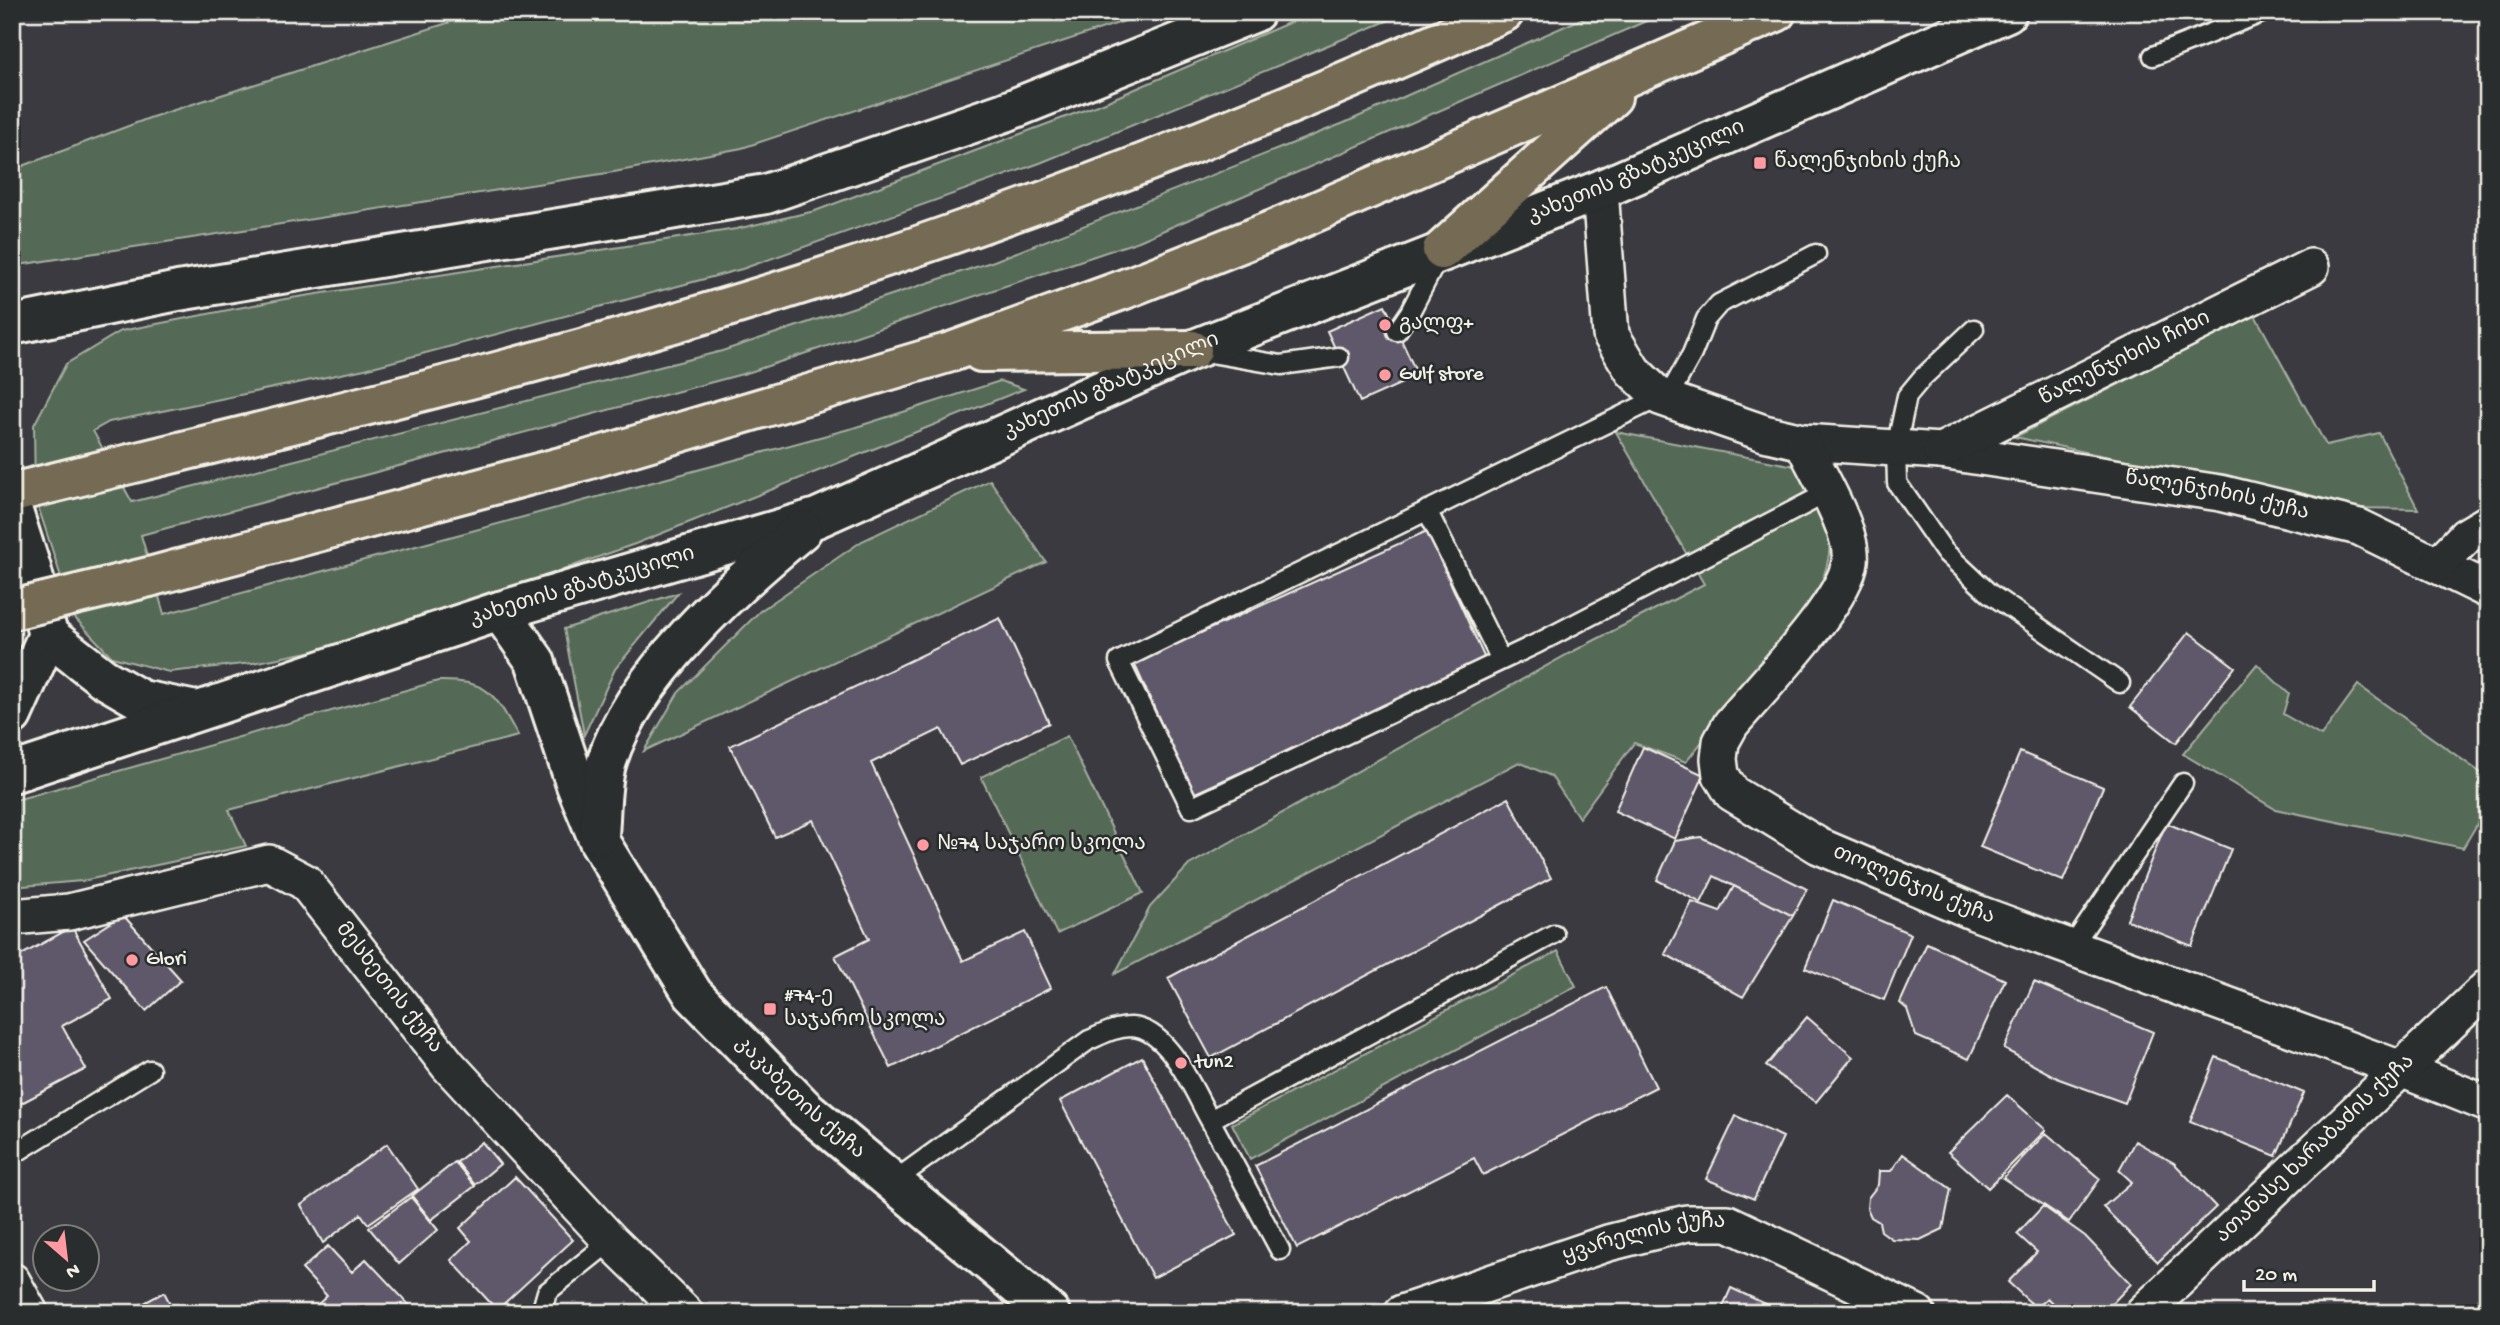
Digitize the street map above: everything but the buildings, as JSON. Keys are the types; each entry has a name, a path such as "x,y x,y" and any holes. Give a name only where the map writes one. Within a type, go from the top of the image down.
{"highway":[{"path":"12,493 383,403 804,284 1079,188 1504,12"},
{"path":"12,610 149,577 583,461 951,352 1122,290 1263,234 1634,76 1776,12"},
{"path":"1442,250 1634,76"},
{"path":"951,352 1192,350"}],"street":[{"path":"12,325 178,292 766,194 1005,112 1255,12"},
{"name":"კახეთის გზატკეცილი","path":"12,773 500,611 817,518 1192,350 1600,190 2007,12"},
{"name":"წალენჯიხის ქუჩა","path":"1600,190 1611,335 1633,371 1663,398 1764,433 1803,442 1941,451 2220,493 2360,527 2440,564 2488,590"},
{"name":"წალენჯიხის ჩიხი","path":"1941,451 2311,267"},
{"name":"თოლენჯის ქუჩა","path":"1803,442 1846,533 1850,560 1837,597 1731,724 1721,742 1721,775 1732,793 1819,846 1974,912 2401,1069 2488,1104"},
{"path":"12,509 32,568 48,635 12,716"},
{"path":"599,841 606,764 622,723 659,672 737,583 817,518"},
{"path":"2440,564 2466,536 2488,523"},
{"name":"კაკაბეთის ქუჩა","path":"500,611 535,660 576,785 599,841 693,995 804,1108 1050,1313"},
{"path":"48,635 103,678 141,700 199,712"},
{"name":"მესხეთის ქუჩა","path":"12,917 69,912 269,863 305,882 448,1065 611,1241 685,1313"},
{"name":"ათანასე ხარაბაძის ქუჩა","path":"2143,1313 2488,987"},
{"name":"ყვარელის ქუჩა","path":"1402,1313 1608,1243 1687,1223 1728,1223 1917,1313"},
{"path":"12,1280 30,1313"}],"lane":[{"path":"2153,56 2264,12"},
{"path":"1397,331 1410,312 1442,250"},
{"path":"1815,254 1719,304 1706,319 1692,354 1663,398 1119,661 1191,808 1501,660 1827,493"},
{"path":"1974,330 1922,378 1907,396 1896,448 1897,483 1944,551 1989,593 2120,683"},
{"path":"1192,350 1281,365 1339,357"},
{"path":"1427,510 1501,660"},
{"path":"2071,947 2183,783"},
{"path":"1210,1120 1554,934"},
{"path":"894,1181 1089,1040 1116,1029 1134,1027 1163,1040 1210,1120 1280,1250"},
{"path":"12,1155 149,1070"},
{"path":"541,1313 547,1292 611,1241"}],"green space":[{"path":"482,12 1152,12 742,148 614,172 12,266 12,170 152,117"},
{"path":"1314,12 1409,12 1040,163 742,269 365,369 109,422 93,431 132,502 722,351 994,261 1344,123 1597,12 1667,12 1139,241 750,372 141,535 164,614 853,428 1000,381 1024,389 635,544 359,642 253,663 169,672 112,657 74,617 35,497 34,425 66,364 121,331 285,299 736,229 815,211 1103,103"},
{"path":"2255,315 2326,445 2379,433 2418,509 2350,508 2015,437"},
{"path":"1616,432 1795,466 1817,499 1828,528 1828,558 1816,596 1686,762 1634,743 1579,818 1551,776 1519,762 1115,974 1150,907 1189,865 1568,654 1704,584"},
{"path":"990,480 1046,562 644,751 678,693 760,611 862,541"},
{"path":"678,593 615,669 584,735 564,629"},
{"path":"2257,664 2289,694 2283,714 2321,736 2358,685 2488,778 2488,806 2463,848 2275,809 2183,754"},
{"path":"438,681 469,683 488,692 503,710 518,736 229,810 246,846 82,881 12,887 12,801"},
{"path":"1067,736 1143,893 1057,934 981,777"},
{"path":"1558,951 1576,986 1250,1159 1232,1124"}],"place":[{"name":"წალენჯიხის ქუჩა","path":"1760,163"},
{"name":"გალფ+","path":"1385,325"},
{"name":"Gulf store","path":"1385,375"},
{"name":"№74 საჯარო სკოლა","path":"923,845"},
{"name":"Glori","path":"132,960"},
{"name":"#74-ე საჯარო სკოლა","path":"770,1009"},
{"name":"tun2","path":"1181,1063"}]}
